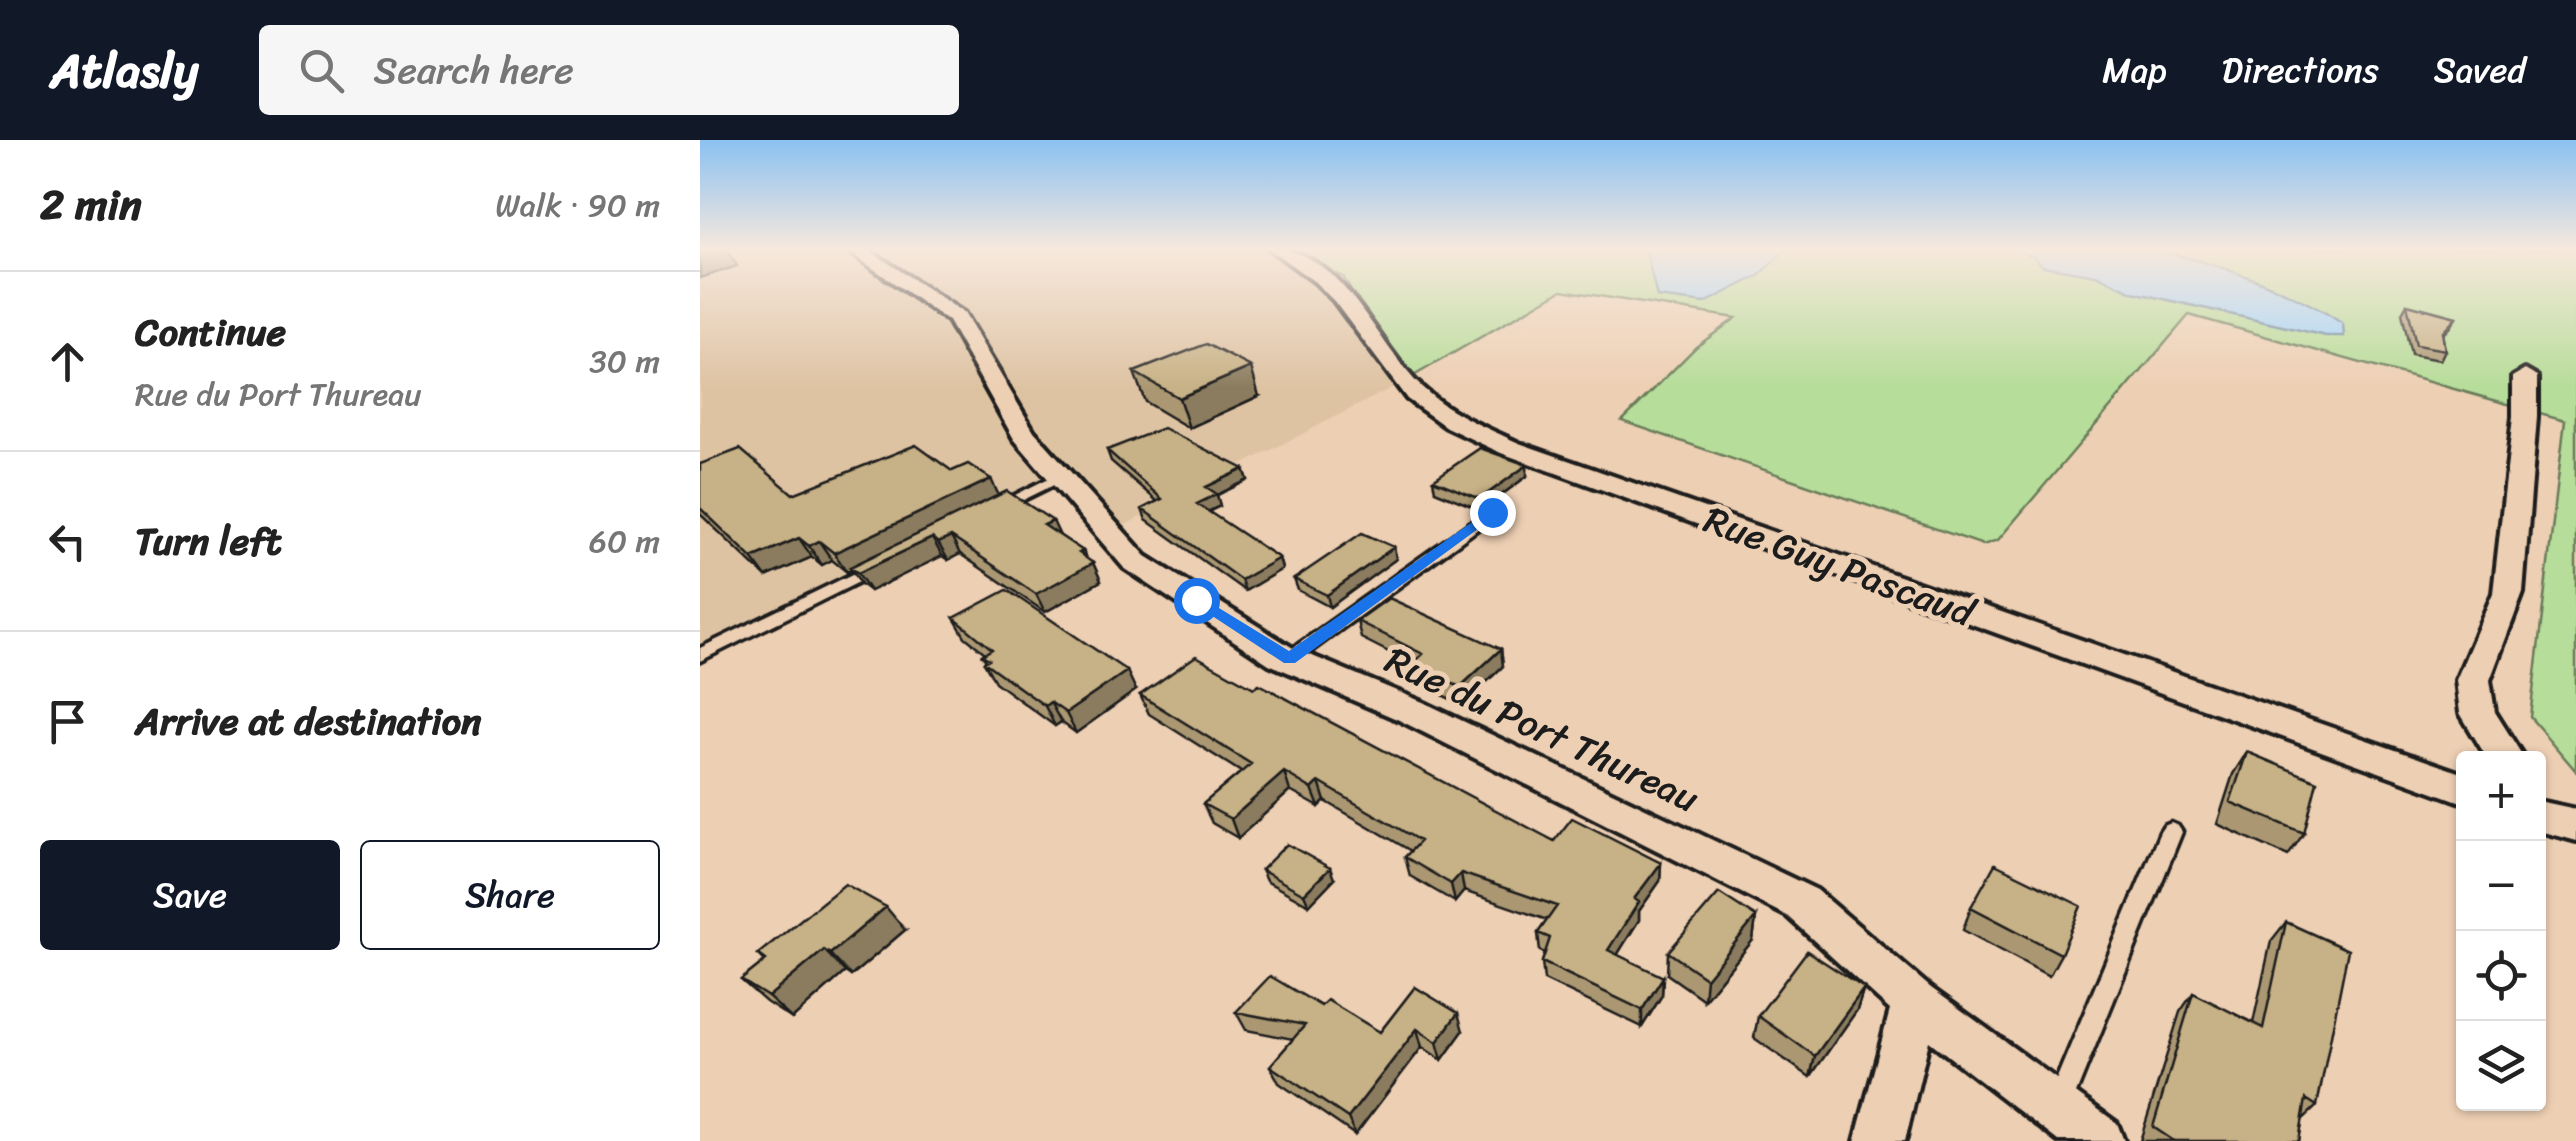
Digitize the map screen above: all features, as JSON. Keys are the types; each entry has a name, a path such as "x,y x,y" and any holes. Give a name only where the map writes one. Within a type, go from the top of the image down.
{"street":[{"name":"Rue du Port Thureau","path":"923,295 957,317 1024,434 1136,562 1290,659 1429,720 1802,903 1915,1002 2099,1141"},
{"name":"Rue Guy Pascaud","path":"1338,295 1414,394 1455,422 1497,442 2456,786"},
{"path":"2502,751 2478,713 2473,680 2508,593 2526,417 2525,377"},
{"path":"2546,818 2576,825"},
{"path":"1880,1141 1915,1002"}],"lane":[{"path":"975,518 1061,476"},
{"path":"1290,659 1492,512"},
{"path":"700,655 889,561"},
{"path":"2057,1109 2171,832"}],"shaded area":[{"path":"700,295 1354,295 1403,382 1104,536 1050,474 700,655"}],"green space":[{"path":"1353,295 1554,295 1403,382"},
{"path":"1591,295 2576,295 2576,771 2530,717 2565,420 2189,315 1998,540 1983,545 1622,421 1696,347 1736,318"}],"water":[{"path":"1656,295 1721,295 1705,303"},
{"path":"2145,295 2290,295 2343,324 2344,336 2326,336"}],"building":[{"path":"2407,304 2456,317 2442,332 2445,350 2416,345"},
{"path":"1206,344 1251,367 1179,398 1134,372"},
{"path":"1163,428 1244,469 1206,487 1217,494 1197,504 1279,558 1241,580 1142,509 1162,499 1107,450"},
{"path":"916,445 952,471 968,464 991,479 834,553 819,541 809,546 799,538 752,558 700,508 700,464 740,449 793,494"},
{"path":"1480,448 1527,465 1480,499 1433,480"},
{"path":"1007,491 1053,521 1044,525 1083,551 1079,553 1093,563 1036,594 951,537 938,543 932,538 858,573 850,567"},
{"path":"1362,533 1394,547 1327,595 1294,579"},
{"path":"1007,590 1127,671 1066,713 1050,702 1045,706 984,662 989,659 982,655 992,649 954,618"},
{"path":"1389,598 1501,649 1460,687 1411,665 1423,654 1357,621"},
{"path":"1196,656 1254,688 1259,684 1554,841 1572,818 1661,863 1634,899 1639,902 1608,950 1663,977 1642,1010 1542,962 1550,938 1538,933 1557,906 1461,873 1451,884 1405,857 1420,841 1319,782 1312,789 1284,772 1231,819 1203,804 1251,764 1140,695"},
{"path":"2247,752 2317,781 2304,833 2230,802"},
{"path":"1287,844 1330,868 1304,894 1261,870"},
{"path":"1995,864 2081,906 2061,954 1971,907"},
{"path":"845,884 886,907 830,954 824,950 768,997 741,980 766,960 758,954"},
{"path":"1719,893 1756,917 1706,978 1668,952"},
{"path":"2286,922 2348,950 2317,1106 2306,1099 2299,1141 2174,1141 2153,1127 2193,993 2263,1028"},
{"path":"1807,951 1864,988 1815,1056 1758,1016"},
{"path":"1270,976 1321,1006 1327,1000 1380,1032 1415,987 1458,1013 1437,1042 1417,1029 1348,1118 1270,1066 1305,1025 1236,1012"}],"route":[{"path":"1196,600 1290,659 1492,512"}]}
